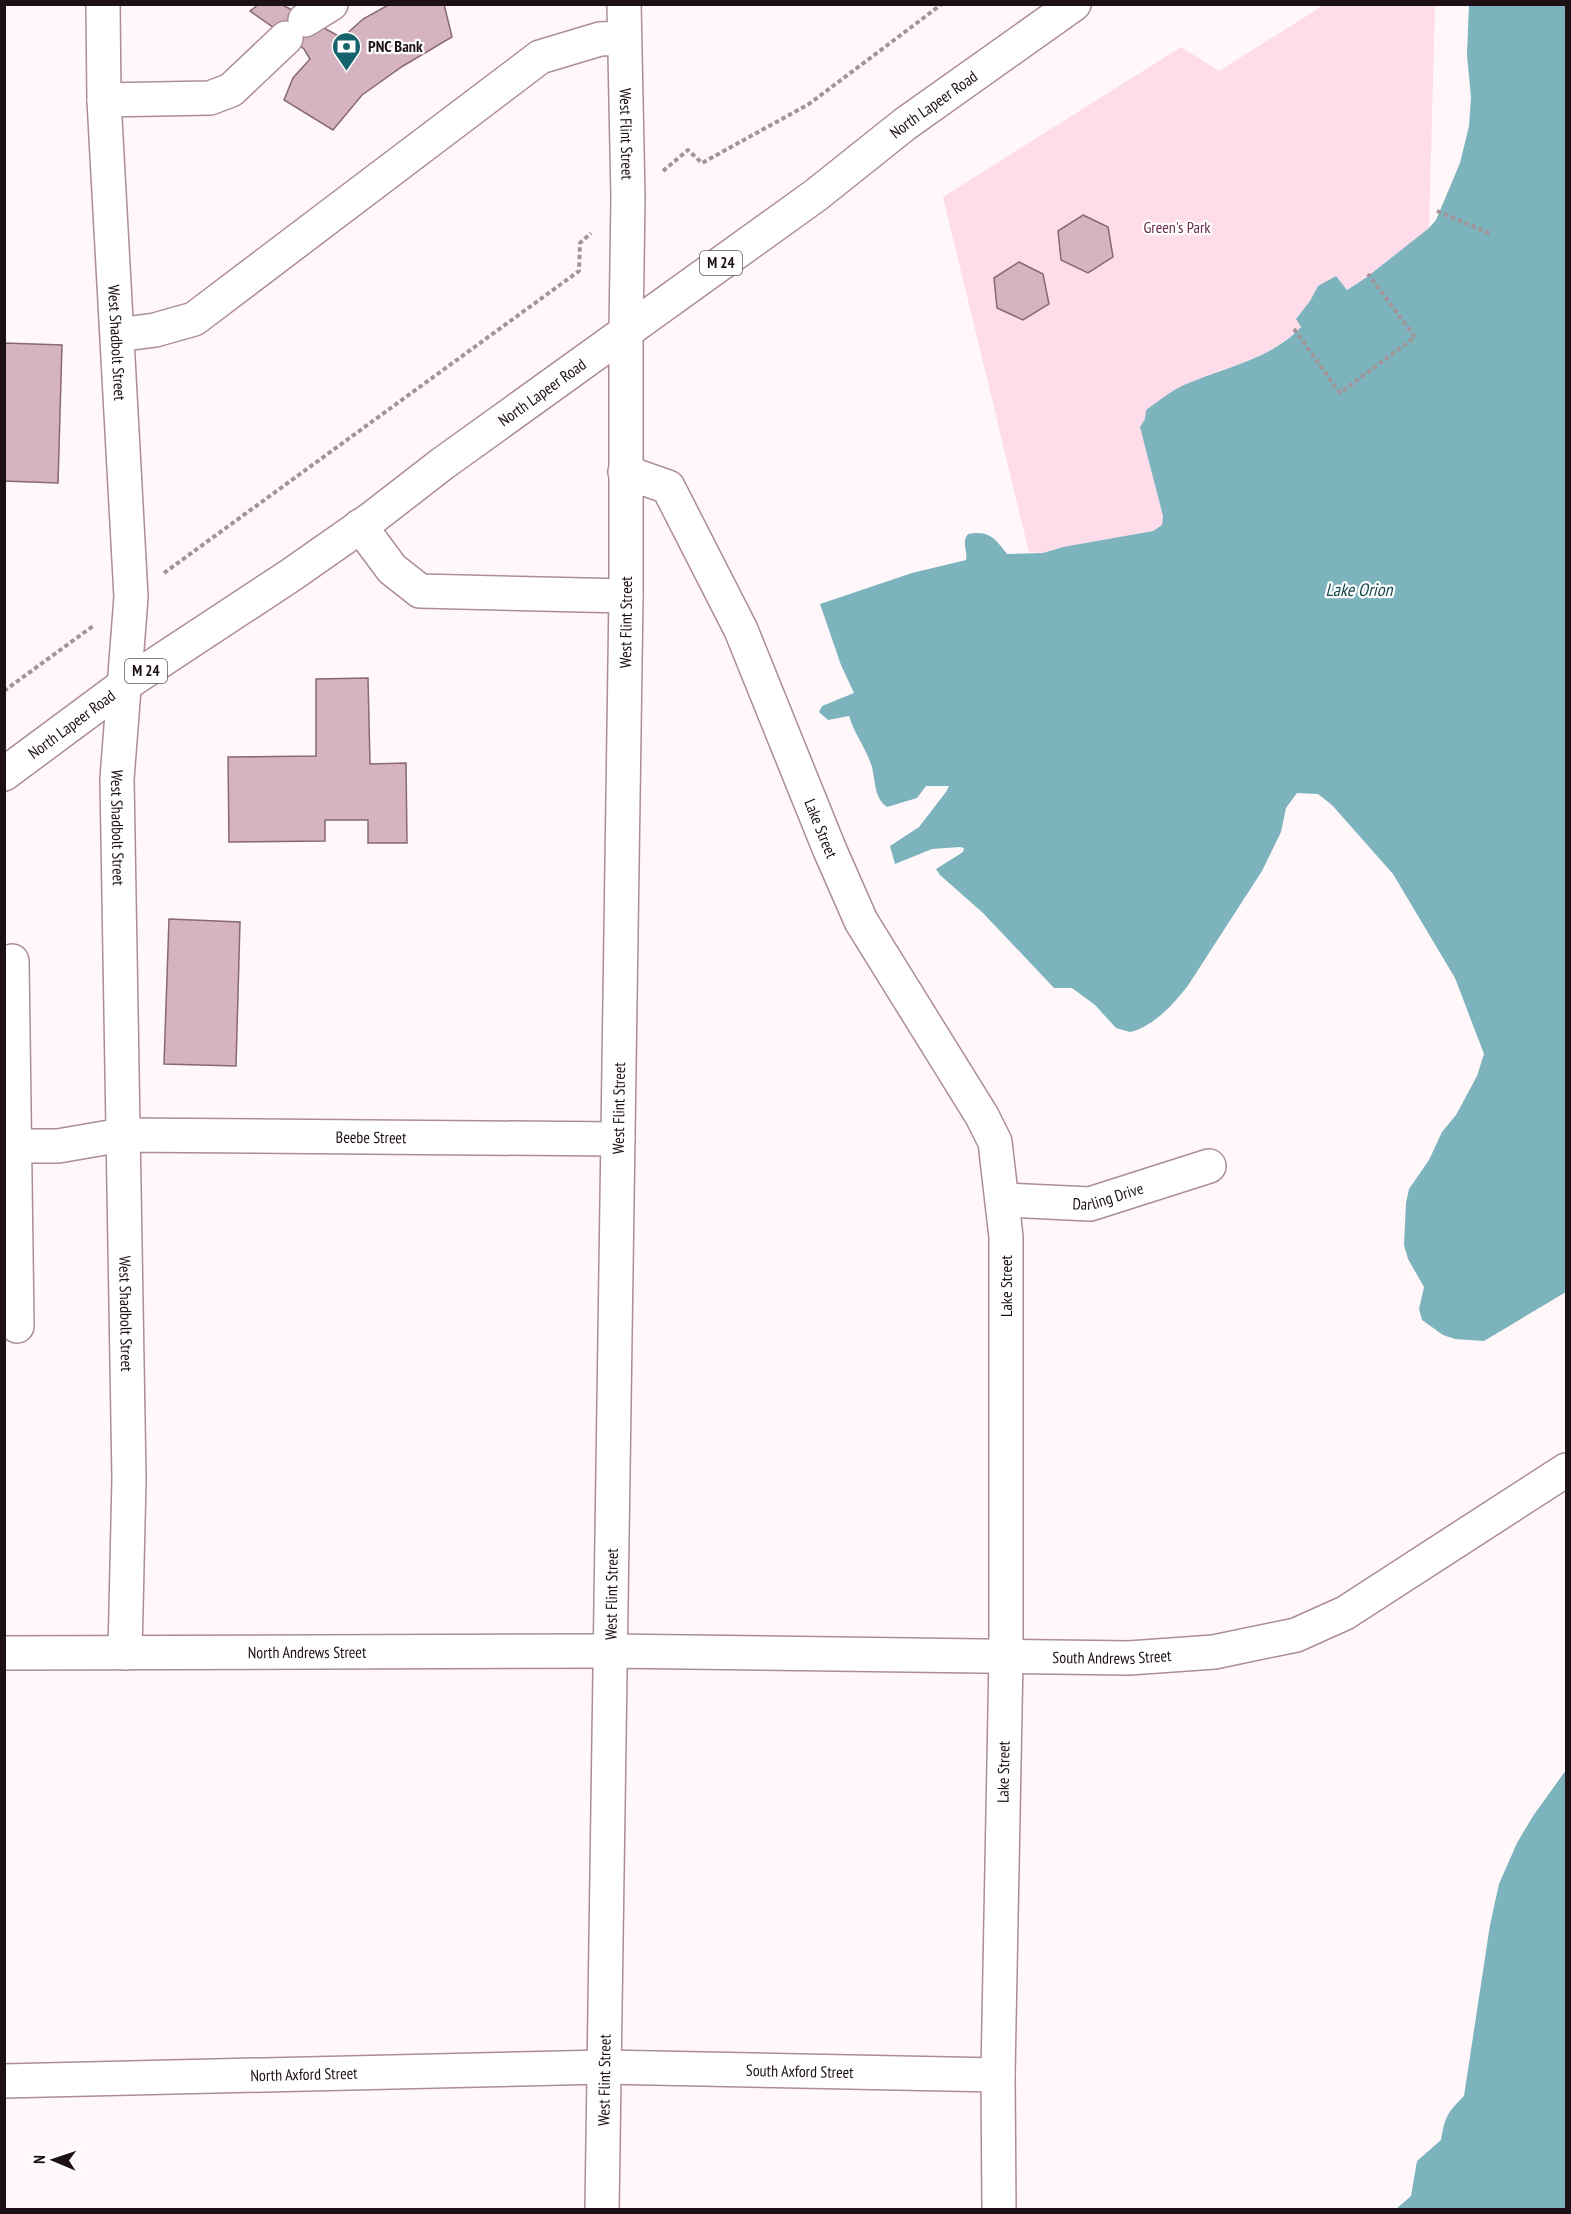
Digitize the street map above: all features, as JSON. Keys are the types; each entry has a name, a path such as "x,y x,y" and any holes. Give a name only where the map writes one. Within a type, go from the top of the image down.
{"street":[{"name":"West Shadbolt Street","path":"104,4 104,100 131,597 117,779 129,1479 125,1653"},
{"name":"West Flint Street","path":"602,2210 626,596 628,198 624,4"},
{"name":"North Lapeer Road","path":"4,774 124,685 291,575 360,526 442,464 816,195 905,124 1074,4"},
{"path":"104,100 210,98 231,90 308,21"},
{"path":"118,335 155,330 194,319 540,57 600,39 624,38"},
{"name":"Lake Street","path":"625,472 668,487 741,630 861,921 982,1116 995,1142 1006,1237 1005,1658 998,2074 999,2210"},
{"path":"360,526 392,569 420,591 626,596"},
{"path":"4,966 12,960 10,1146 17,1326"},
{"name":"Beebe Street","path":"10,1146 58,1146 122,1135 618,1139"},
{"name":"Darling Drive","path":"1003,1200 1090,1204 1209,1166"},
{"name":"South Andrews Street","path":"610,1651 1005,1658 1129,1658 1215,1652 1296,1635 1345,1613 1566,1470"},
{"name":"North Andrews Street","path":"4,1653 610,1651"},
{"name":"South Axford Street","path":"604,2067 998,2074"},
{"name":"North Axford Street","path":"4,2082 604,2067"}],"path":[{"path":"4,691 579,271 580,243 628,198 688,150 702,163 809,104 942,4"},
{"path":"1437,211 1491,234"},
{"path":"1294,329 1340,393 1415,337 1368,274"}],"green space":[{"name":"Green's Park","path":"1324,5 1435,5 1429,228 1367,277 1346,290 1318,286 1296,319 1301,327 1289,338 1261,355 1180,387 1146,410 1154,480 1163,516 1162,525 1153,531 1063,547 1043,553 1029,552 943,197 1181,47 1219,71"}],"water":[{"name":"Lake Orion","path":"1469,4 1566,5 1566,1292 1484,1341 1455,1339 1443,1335 1422,1320 1419,1309 1424,1287 1408,1259 1404,1245 1409,1189 1429,1160 1442,1132 1456,1115 1477,1076 1484,1054 1455,978 1393,874 1332,805 1318,794 1297,793 1286,808 1281,832 1262,871 1189,984 1155,1020 1130,1032 1116,1028 1095,1005 1072,988 1054,988 983,913 940,875 936,869 963,852 964,848 932,849 895,864 890,846 919,827 949,786 926,786 917,798 887,807 879,798 871,764 849,716 828,720 819,712 822,706 854,693 841,665 820,604 912,573 966,560 965,541 968,534 981,533 991,536 1007,554 1043,553 1063,547 1153,531 1162,525 1163,516 1140,427 1145,419 1146,410 1179,387 1246,362 1276,347 1301,327 1296,319 1318,286 1336,276 1347,290 1367,277 1436,220 1460,163 1469,126 1471,97 1467,55"},
{"path":"1566,1770 1566,2209 1396,2209 1411,2196 1417,2161 1441,2140 1448,2116 1464,2096 1490,1925 1499,1884 1517,1843"}],"building":[{"name":"PNC Bank","path":"259,4 281,4 342,38 363,19 390,4 444,4 452,37 403,66 362,95 333,130 284,100 293,78 310,59 304,49 250,11"},
{"path":"1083,215 1108,227 1113,257 1088,273 1061,260 1058,231"},
{"path":"1019,262 1043,274 1049,304 1023,320 997,308 994,278"},
{"path":"4,343 62,345 58,483 4,481"},
{"path":"368,678 370,764 406,763 407,843 368,843 368,820 325,820 325,841 229,842 228,757 316,756 316,679"},
{"path":"169,919 240,922 236,1066 164,1064"}],"place":[{"name":"PNC Bank","path":"347,72"}]}
